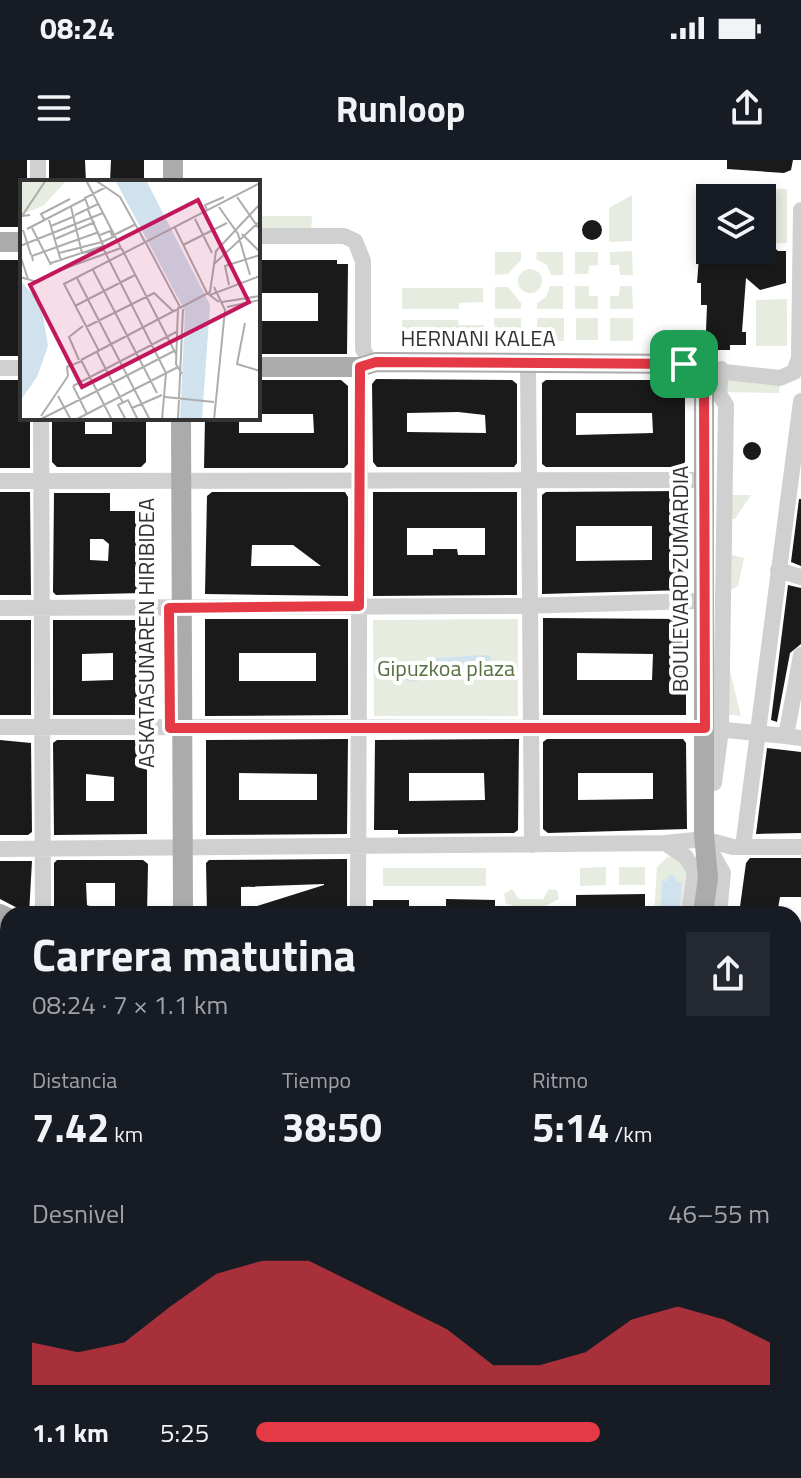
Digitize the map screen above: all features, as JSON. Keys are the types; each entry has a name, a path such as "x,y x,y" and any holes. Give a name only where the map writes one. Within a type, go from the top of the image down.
{"main road":[{"name":"HERNANI KALEA","path":"260,367 528,362 687,364 711,369"},
{"name":"BOULEVARD ZUMARDIA","path":"704,906 708,878 704,854 713,729 704,480 704,380 711,369"},
{"name":"ASKATASUNAREN HIRIBIDEA","path":"169,420 175,481 177,849 182,906"},
{"name":"ASKATASUNAREN HIRIBIDEA","path":"175,481 181,420"},
{"name":"ASKATASUNAREN HIRIBIDEA","path":"171,906 177,849"}],"street":[{"path":"714,783 713,729 726,405 711,369 787,377 800,358 801,210"},
{"path":"260,236 344,236 355,241 363,261 363,349 368,365 359,481 358,906"},
{"path":"528,362 532,845"},
{"path":"738,847 801,401"},
{"path":"41,420 43,906"},
{"path":"0,481 704,480"},
{"path":"778,570 801,577"},
{"path":"0,608 529,606 697,601"},
{"path":"0,727 530,726 713,729 793,737 801,655"},
{"path":"665,843 686,857 738,847 801,847"},
{"path":"0,849 665,843 704,854 723,873 720,906"},
{"path":"691,906 704,854"}],"green space":[{"path":"776,189 787,189 787,243 776,243"},
{"path":"632,195 632,241 609,242 609,208"},
{"path":"260,216 312,216 311,231 260,231"},
{"path":"632,251 633,275 620,275 619,265 610,265 610,252"},
{"path":"495,252 521,252 521,260 508,274 495,275"},
{"path":"537,252 563,252 563,275 551,275 547,265 536,259"},
{"path":"575,252 598,252 598,265 589,266 588,274 575,274"},
{"path":"530,269 538,273 542,281 538,289 530,293 522,289 518,281 522,273"},
{"path":"550,286 563,286 563,309 537,309 537,303 546,297"},
{"path":"575,286 589,286 589,296 598,296 598,309 575,309"},
{"path":"620,286 632,286 633,309 610,309 610,296 619,296"},
{"path":"495,287 508,287 521,303 521,309 495,309"},
{"path":"402,288 483,288 483,302 459,303 459,309 402,309"},
{"path":"787,299 787,346 756,346 756,300"},
{"path":"494,318 521,318 521,341 495,341"},
{"path":"537,318 564,318 564,341 537,341"},
{"path":"576,318 598,318 598,340 576,340"},
{"path":"610,318 633,318 633,341 610,341"},
{"path":"402,320 458,320 459,325 484,325 484,341 402,341"},
{"path":"724,374 780,383 779,393 724,392"},
{"path":"727,495 751,495 735,519 727,519"},
{"path":"725,553 744,558 738,586 725,593"},
{"name":"Gipuzkoa plaza","path":"518,619 518,716 374,716 373,620"},
{"path":"724,668 730,671 741,716 725,714"},
{"path":"674,856 689,868 687,906 655,906 657,867 667,857"},
{"path":"606,867 606,885 580,886 580,868"},
{"path":"619,867 645,867 645,885 619,885"},
{"path":"383,868 486,868 486,886 383,886"},
{"path":"512,889 519,899 543,899 549,889 557,890 559,899 545,906 512,906 506,903 504,894"}],"water":[{"path":"491,656 486,671 468,662 431,664 421,680 411,682 401,677 398,667 403,663 422,664 427,659"},
{"path":"669,875 674,875 677,882 682,882 680,906 661,906 662,881 667,881"}],"building":[{"path":"0,160 27,160 27,180 20,180 20,227 0,227"},
{"path":"49,160 85,160 86,180 49,180"},
{"path":"111,160 144,160 144,180 110,180"},
{"path":"727,160 793,160 791,170 784,173 727,169"},
{"path":"592,220 599,223 602,230 599,237 592,240 585,237 582,230 585,223"},
{"path":"776,249 786,251 786,283 760,290 746,278 742,332 746,332 746,345 730,345 730,350 718,350 718,345 701,345 701,332 706,331 707,305 701,305 701,283 697,283 698,264 776,264"},
{"path":"0,260 20,260 20,356 0,356"},
{"path":"260,260 337,260 337,264 348,264 347,354 260,354 260,321 318,321 318,293 260,293"},
{"path":"376,379 512,380 517,384 517,463 514,467 377,467 373,462 372,384","holes":["407,413 485,415 486,433 407,432"]},
{"path":"0,380 20,380 20,420 30,420 30,468 0,468"},
{"path":"260,380 341,380 348,386 348,464 344,468 204,468 205,420 239,420 239,433 314,433 313,414 260,414"},
{"path":"546,380 681,380 685,384 685,462 681,467 546,467 542,464 542,383","holes":["576,413 652,413 653,433 576,435"]},
{"path":"52,420 85,420 85,434 112,434 112,420 146,420 146,462 141,467 57,467 52,462"},
{"path":"752,442 761,451 752,460 743,451"},
{"path":"682,491 686,496 686,590 542,594 542,495 546,492","holes":["576,526 652,526 652,560 576,561"]},
{"path":"0,492 30,492 31,595 0,595"},
{"path":"212,492 345,492 348,497 348,596 205,594 207,496","holes":["252,545 293,545 321,566 251,566"]},
{"path":"373,492 517,492 517,595 373,596","holes":["407,528 485,528 485,555 458,555 457,549 433,549 433,555 407,555"]},
{"path":"54,493 110,493 110,511 146,511 144,593 56,595 53,592","holes":["90,539 103,539 109,544 108,561 90,560"]},
{"path":"801,499 801,566 791,562"},
{"path":"788,585 801,588 801,644 790,653 777,722 771,720"},
{"path":"543,618 681,619 686,623 686,715 543,715","holes":["577,653 653,654 652,680 577,680"]},
{"path":"205,619 348,619 348,715 205,716","holes":["239,653 316,653 316,681 239,681"]},
{"path":"0,620 31,620 31,715 0,715"},
{"path":"53,620 139,620 145,626 145,715 53,715","holes":["113,653 113,680 82,681 82,654"]},
{"path":"348,739 347,834 206,835 206,740","holes":["239,773 317,774 317,800 239,800"]},
{"path":"519,739 518,830 514,833 398,834 398,830 374,830 375,740","holes":["409,773 484,773 485,800 409,801"]},
{"path":"547,739 683,739 686,743 687,829 548,833 543,829 543,742","holes":["578,773 653,773 653,799 578,800"]},
{"path":"0,740 31,743 32,832 28,835 0,835"},
{"path":"57,740 147,740 147,834 54,835 53,743","holes":["86,774 114,777 114,801 86,801"]},
{"path":"767,748 801,752 801,833 756,834"},
{"path":"750,858 801,858 801,897 780,897 778,906 740,906 746,863"},
{"path":"347,859 347,906 257,906 324,884 241,887 241,906 207,906 206,863 209,860"},
{"path":"57,860 143,860 148,864 147,906 115,906 115,883 86,883 89,906 54,906 54,863"},
{"path":"0,861 32,861 29,906 14,906 0,899"},
{"path":"645,894 645,906 576,906 576,895"},
{"path":"446,899 495,900 495,906 446,906"},
{"path":"373,900 409,900 409,906 373,906"}],"route":[{"path":"376,362 684,364 697,369 704,380 705,728 170,728 169,608 359,606 360,367 376,362"}]}
